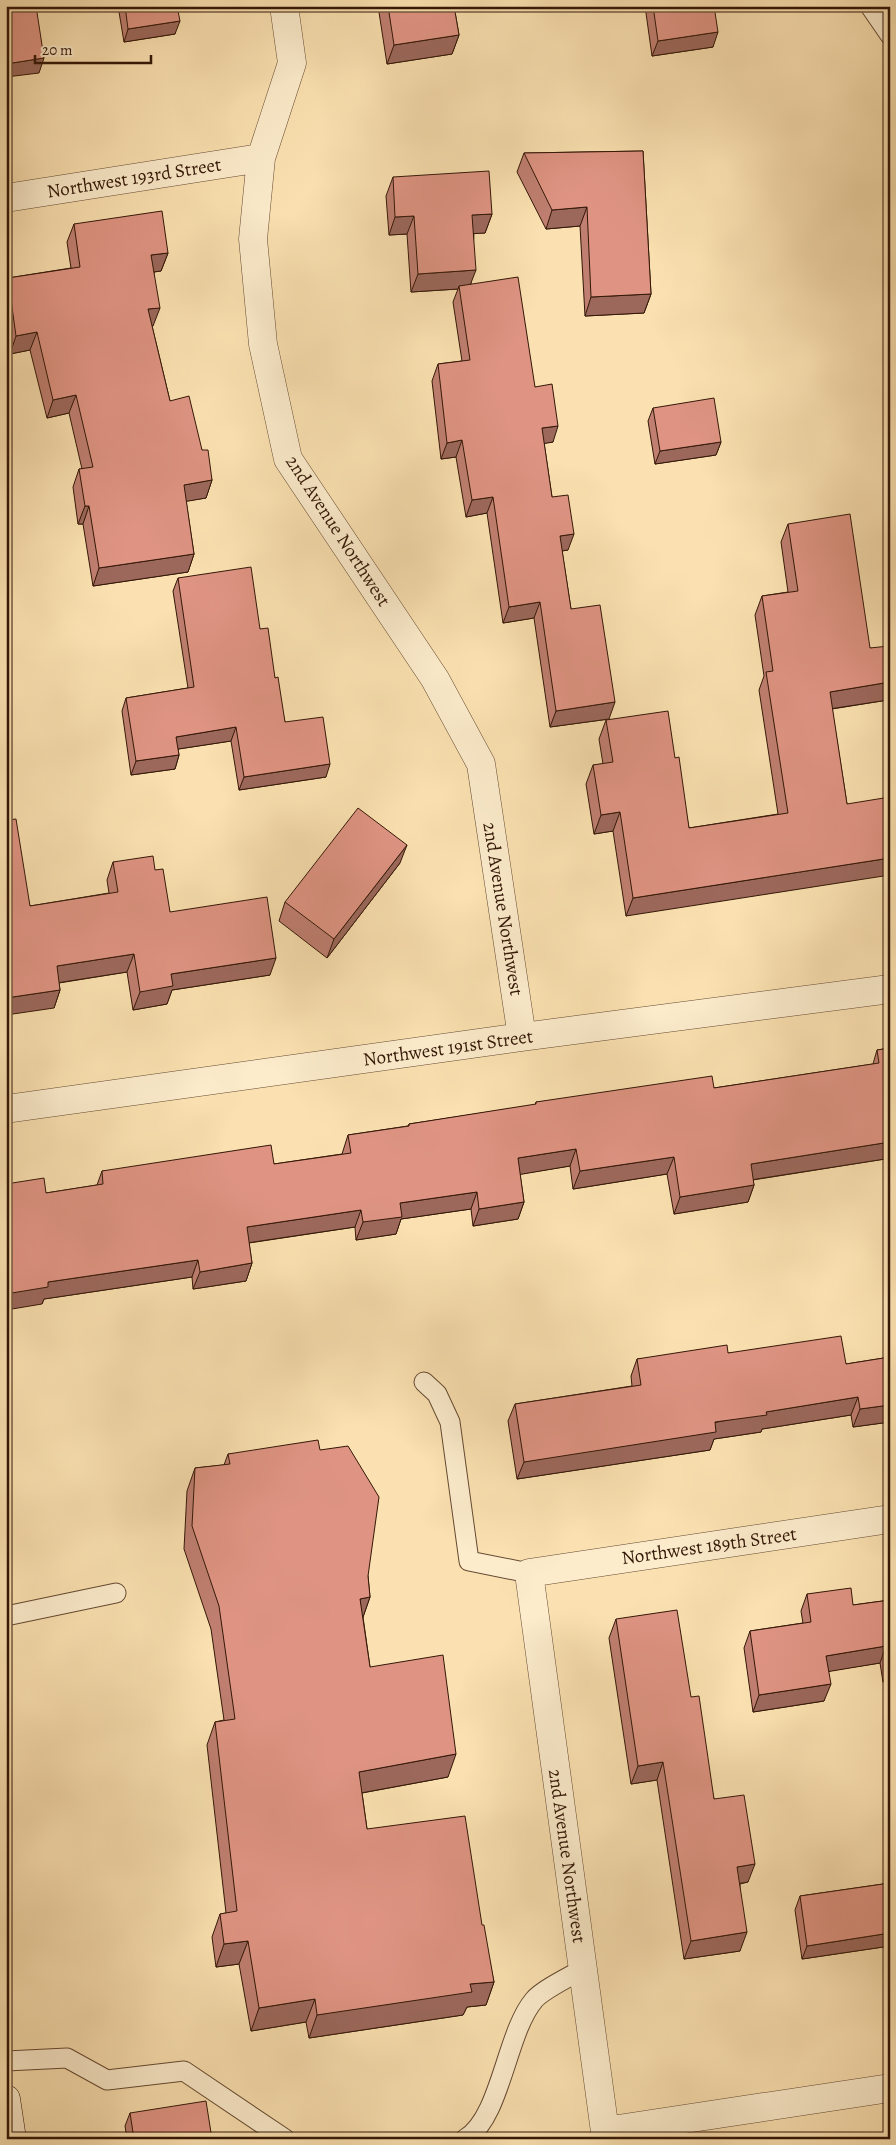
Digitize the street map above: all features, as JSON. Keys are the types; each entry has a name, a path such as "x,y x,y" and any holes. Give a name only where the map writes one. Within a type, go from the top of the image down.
{"street":[{"name":"2nd Avenue Northwest","path":"284,6 292,63 261,158 253,239 263,344 288,459 435,680 481,764 522,1037"},
{"name":"Northwest 193rd Street","path":"6,198 261,158"},
{"name":"Northwest 191st Street","path":"6,1109 522,1037 890,989"},
{"name":"Northwest 189th Street","path":"529,1573 890,1520"},
{"name":"2nd Avenue Northwest","path":"529,1573 606,2135"},
{"path":"606,2135 890,2088"},
{"path":"6,2099 12,2139"}],"lane":[{"path":"870,6 890,35"},
{"path":"424,1382 438,1394 450,1422 469,1561 529,1573"},
{"path":"6,1616 116,1593"},
{"path":"465,2139 484,2121 524,2016 535,1999 583,1969"},
{"path":"6,2061 67,2058 107,2080 184,2071 285,2139"}],"building":[{"path":"6,6 36,6 44,58 6,64"},
{"path":"125,6 177,6 180,21 128,29"},
{"path":"388,6 454,6 459,35 394,45"},
{"path":"653,6 714,6 718,32 658,41"},
{"path":"643,151 651,294 591,297 587,207 552,210 524,153"},
{"path":"489,171 492,214 472,215 476,270 418,274 414,216 395,217 393,177"},
{"path":"162,211 168,253 151,255 160,308 148,309 170,401 189,396 202,450 208,450 212,480 184,485 194,554 99,568 89,506 85,506 79,469 93,467 76,395 53,400 37,332 16,336 8,278 80,267 74,224"},
{"path":"518,277 535,387 552,384 558,426 542,428 552,497 568,495 574,534 560,536 571,609 600,605 615,702 556,711 540,602 509,607 493,497 472,500 462,440 447,443 438,364 470,360 459,286"},
{"path":"714,398 721,442 660,451 653,408"},
{"path":"850,514 870,648 889,646 890,682 830,692 847,804 890,797 890,858 633,898 620,812 601,815 593,765 613,762 606,720 668,711 675,758 679,757 689,828 788,813 766,672 773,671 762,596 798,591 788,524"},
{"path":"251,567 260,629 268,628 275,678 278,677 285,722 323,717 330,764 244,777 236,727 176,737 179,755 136,761 126,698 194,687 178,578"},
{"path":"358,808 407,845 334,939 285,902"},
{"path":"6,810 8,820 16,819 30,906 118,892 113,862 153,856 155,870 163,869 170,912 267,897 276,958 171,974 173,986 140,992 134,954 57,966 60,990 6,998"},
{"path":"890,1048 890,1142 751,1164 754,1185 680,1197 674,1157 580,1171 576,1149 518,1158 524,1202 479,1209 477,1192 400,1203 402,1217 363,1222 361,1210 247,1227 252,1263 200,1272 198,1260 48,1282 48,1287 6,1294 6,1184 44,1178 46,1193 103,1184 102,1171 271,1145 274,1164 351,1153 348,1135 536,1104 536,1102 712,1076 714,1088 879,1063 877,1050"},
{"path":"841,1336 846,1364 890,1357 890,1405 860,1409 858,1397 766,1412 767,1415 715,1422 716,1432 524,1462 515,1404 641,1385 637,1359 727,1345 728,1353"},
{"path":"318,1440 320,1450 348,1446 379,1497 368,1576 370,1597 360,1599 370,1667 443,1655 456,1754 359,1772 367,1829 465,1816 482,1925 484,1925 494,1982 470,1984 472,1992 317,2015 315,1999 259,2008 248,1941 224,1944 220,1914 237,1911 215,1722 235,1719 219,1606 192,1526 195,1468 230,1464 228,1454"},
{"path":"851,1588 853,1605 890,1600 890,1665 886,1646 826,1656 831,1684 759,1695 750,1631 811,1622 807,1594"},
{"path":"677,1610 691,1697 699,1696 714,1799 744,1795 755,1864 737,1867 747,1932 691,1941 663,1762 638,1766 616,1619"},
{"path":"890,1883 890,1933 807,1946 800,1896"},
{"path":"206,2101 212,2139 134,2139 130,2113"}]}
